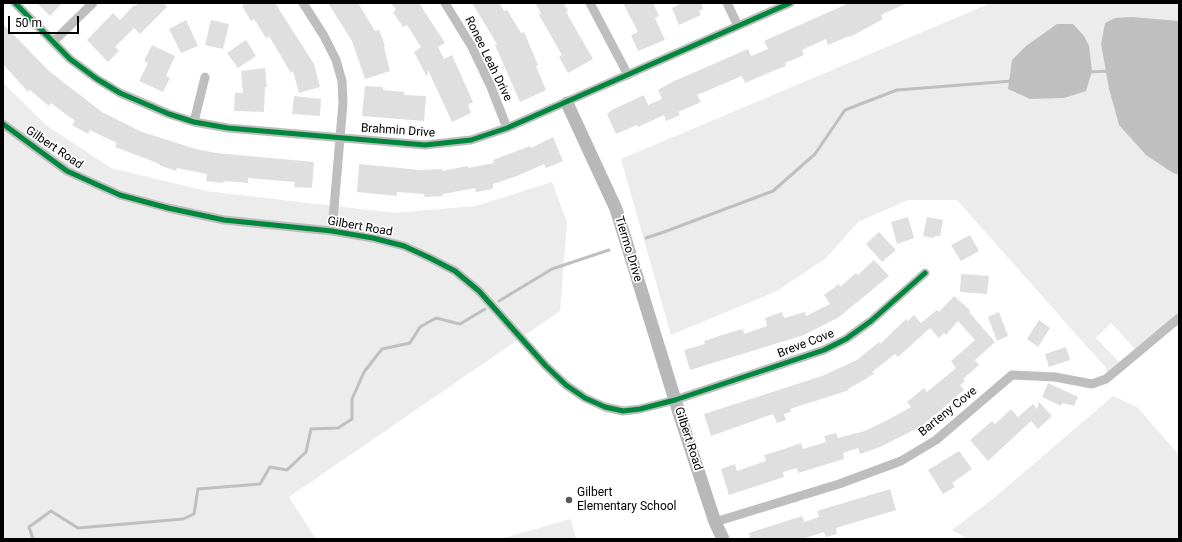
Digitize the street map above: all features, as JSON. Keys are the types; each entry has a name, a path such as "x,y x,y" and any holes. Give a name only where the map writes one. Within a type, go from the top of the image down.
{"street":[{"name":"Brahmin Drive","path":"15,3 70,58 120,93 145,105 194,122 228,128 425,145 448,144 472,140 507,128 790,3"},
{"path":"53,42 93,3"},
{"path":"303,3 324,36 336,60 342,81 344,103 332,231"},
{"name":"Ronee Leah Drive","path":"445,3 475,54 491,87 507,128"},
{"path":"590,3 628,75"},
{"path":"727,3 738,26"},
{"path":"194,122 205,77"},
{"name":"Tiermo Drive","path":"566,103 616,209 675,400"},
{"name":"Gilbert Road","path":"3,124 67,171 120,195 168,208 224,220 332,231 373,238 398,244 455,271 479,291 546,366 566,385 585,398 605,408 623,411 640,409 675,400 715,522 723,539"},
{"name":"Breve Cove","path":"675,400 804,358 846,339 871,321 925,273"},
{"name":"Barteny Cove","path":"715,522 839,484 901,461 936,440 1012,375 1055,377 1092,384 1106,379 1179,318"}],"shaded area":[{"path":"991,3 1179,3 1179,21 1105,23 1101,44 1109,89 1119,125 1173,173 1179,175 1179,313 1136,350 1111,323 1096,338 1120,363 1107,372 1105,367 957,200 908,200 858,222 825,259 777,291 671,335 621,159"},
{"path":"1132,17 1179,21 1179,175 1173,173 1146,155 1119,125 1109,89 1101,44 1105,23 1115,18"},
{"path":"1057,24 1073,24 1084,36 1089,46 1092,71 1086,91 1064,98 1030,99 1008,89 1012,60 1026,46"},
{"path":"3,83 46,125 111,168 206,191 394,213 476,206 552,182 567,222 560,311 289,497 316,539 3,539"},
{"path":"1113,396 1137,407 1179,455 1179,539 968,539 952,530 994,498"},
{"path":"571,519 576,539 500,539"}],"building":[{"path":"37,3 62,3 50,16"},
{"path":"139,3 163,3 167,7 140,34 134,28 115,47 119,51 108,62 87,40 113,13 120,20 134,5 136,6"},
{"path":"246,3 275,3 314,64 320,87 299,93 293,71 291,73 269,36 266,38 254,19 251,21 242,6"},
{"path":"328,3 358,3 375,31 379,30 385,46 390,71 365,79 352,41"},
{"path":"391,3 419,3 445,43 438,47 444,59 452,55 473,102 468,105 471,113 452,122 428,70 427,77 414,52 421,47 407,25 403,27 393,12 396,10"},
{"path":"472,3 499,3 504,11 507,10 521,33 524,32 538,65 536,66 546,90 520,102 495,45 497,44"},
{"path":"535,3 563,3 568,10 566,12 593,59 568,73 559,57 562,55 539,15 541,13"},
{"path":"623,3 653,3 659,16 655,18 665,40 638,51 631,35 638,32"},
{"path":"682,3 701,3 703,9 699,11 701,15 679,25 672,8"},
{"path":"849,3 907,3 881,15 883,19 850,37 849,36 828,45 826,39 802,50 804,55 785,63 786,66 745,83 742,76 697,95 701,102 678,112 680,115 666,121 664,115 638,127 637,125 616,134 607,114 612,110 644,95 648,105 662,99 658,90 672,82 748,49 751,56 768,49 764,41"},
{"path":"186,20 198,46 181,53 169,29"},
{"path":"211,20 229,24 223,49 205,45"},
{"path":"3,24 49,71 102,112 142,132 196,149 216,153 314,162 312,188 294,187 295,182 248,178 248,183 206,181 207,174 177,168 176,171 115,147 117,143 90,130 88,134 72,125 75,121 51,103 49,106 30,90 28,92 3,64"},
{"path":"246,40 256,56 238,68 227,53"},
{"path":"152,45 175,56 166,76 170,78 163,92 139,81 148,63 144,61"},
{"path":"265,68 267,87 265,87 264,112 234,111 235,93 243,93 241,71"},
{"path":"365,86 383,87 383,90 404,92 404,95 426,96 424,121 362,116"},
{"path":"294,96 321,99 320,116 292,114"},
{"path":"553,137 563,161 546,168 544,164 517,176 493,184 493,189 476,192 475,188 443,194 443,196 425,197 424,194 397,192 397,196 357,192 359,164 420,170 442,169 442,171 468,166 468,168 494,163 493,160 530,146 531,148"},
{"path":"908,217 914,238 897,244 891,222"},
{"path":"927,217 943,220 940,236 935,236 933,238 923,236"},
{"path":"879,232 896,250 882,262 866,244"},
{"path":"970,235 979,251 961,261 951,245"},
{"path":"874,260 889,276 839,317 804,335 690,370 684,350 705,344 704,341 722,335 743,329 744,334 767,326 765,318 782,312 784,318 805,312 806,316 830,304 824,295 839,284 840,287 856,273 858,275"},
{"path":"961,274 989,276 987,294 960,292"},
{"path":"954,296 970,310 969,312 995,342 975,360 979,365 963,379 965,381 960,385 964,390 922,426 880,447 860,454 858,448 843,453 844,459 798,473 797,468 783,472 784,477 729,495 721,469 735,464 737,471 766,461 764,455 801,443 803,449 826,442 824,436 836,433 838,438 865,431 891,418 911,407 907,402 924,388 927,392 956,368 951,361 975,340 958,321 946,335 944,333 939,338 930,328 898,357 895,354 872,372 874,374 848,389 849,390 790,409 791,412 784,414 786,420 777,423 773,414 711,436 704,414 822,376 857,360 879,342 880,344 906,319 908,321 914,315 921,323 937,310 939,312"},
{"path":"999,312 1008,336 997,341 988,317"},
{"path":"1039,320 1050,328 1038,347 1027,339"},
{"path":"1066,347 1070,360 1049,367 1045,354"},
{"path":"1048,383 1078,397 1074,406 1062,403 1061,406 1042,397"},
{"path":"1039,402 1052,416 1038,429 1031,421 988,461 970,440 992,421 995,424 1011,409 1018,417 1033,404 1037,409"},
{"path":"959,451 972,469 952,483 955,487 943,494 928,470"},
{"path":"890,489 896,510 836,528 837,534 826,537 824,532 802,539 750,539 749,533 802,516 804,522 819,517 817,511"}],"waterway":[{"path":"1089,72 1110,71"},
{"path":"646,238 773,191 815,154 845,110 897,90 1012,81"},
{"path":"499,301 552,269 609,250"},
{"path":"33,539 29,527 51,511 78,528 183,519 194,514 198,489 260,484 270,467 287,470 306,452 311,429 338,428 352,419 352,399 364,372 382,349 410,343 420,327 436,318 460,324 485,309"}],"cycle path":[{"path":"15,3 70,59 97,79 120,93 169,114 194,122 228,128 425,145 471,140 507,128 790,3"},
{"path":"3,124 67,171 120,195 168,208 224,220 332,231 373,238 404,246 430,258 455,271 479,291 546,366 566,385 585,398 605,407 623,411 640,409 675,400 824,350 846,339 871,321 925,273"}],"place":[{"name":"Gilbert Elementary School","path":"569,500"}]}
